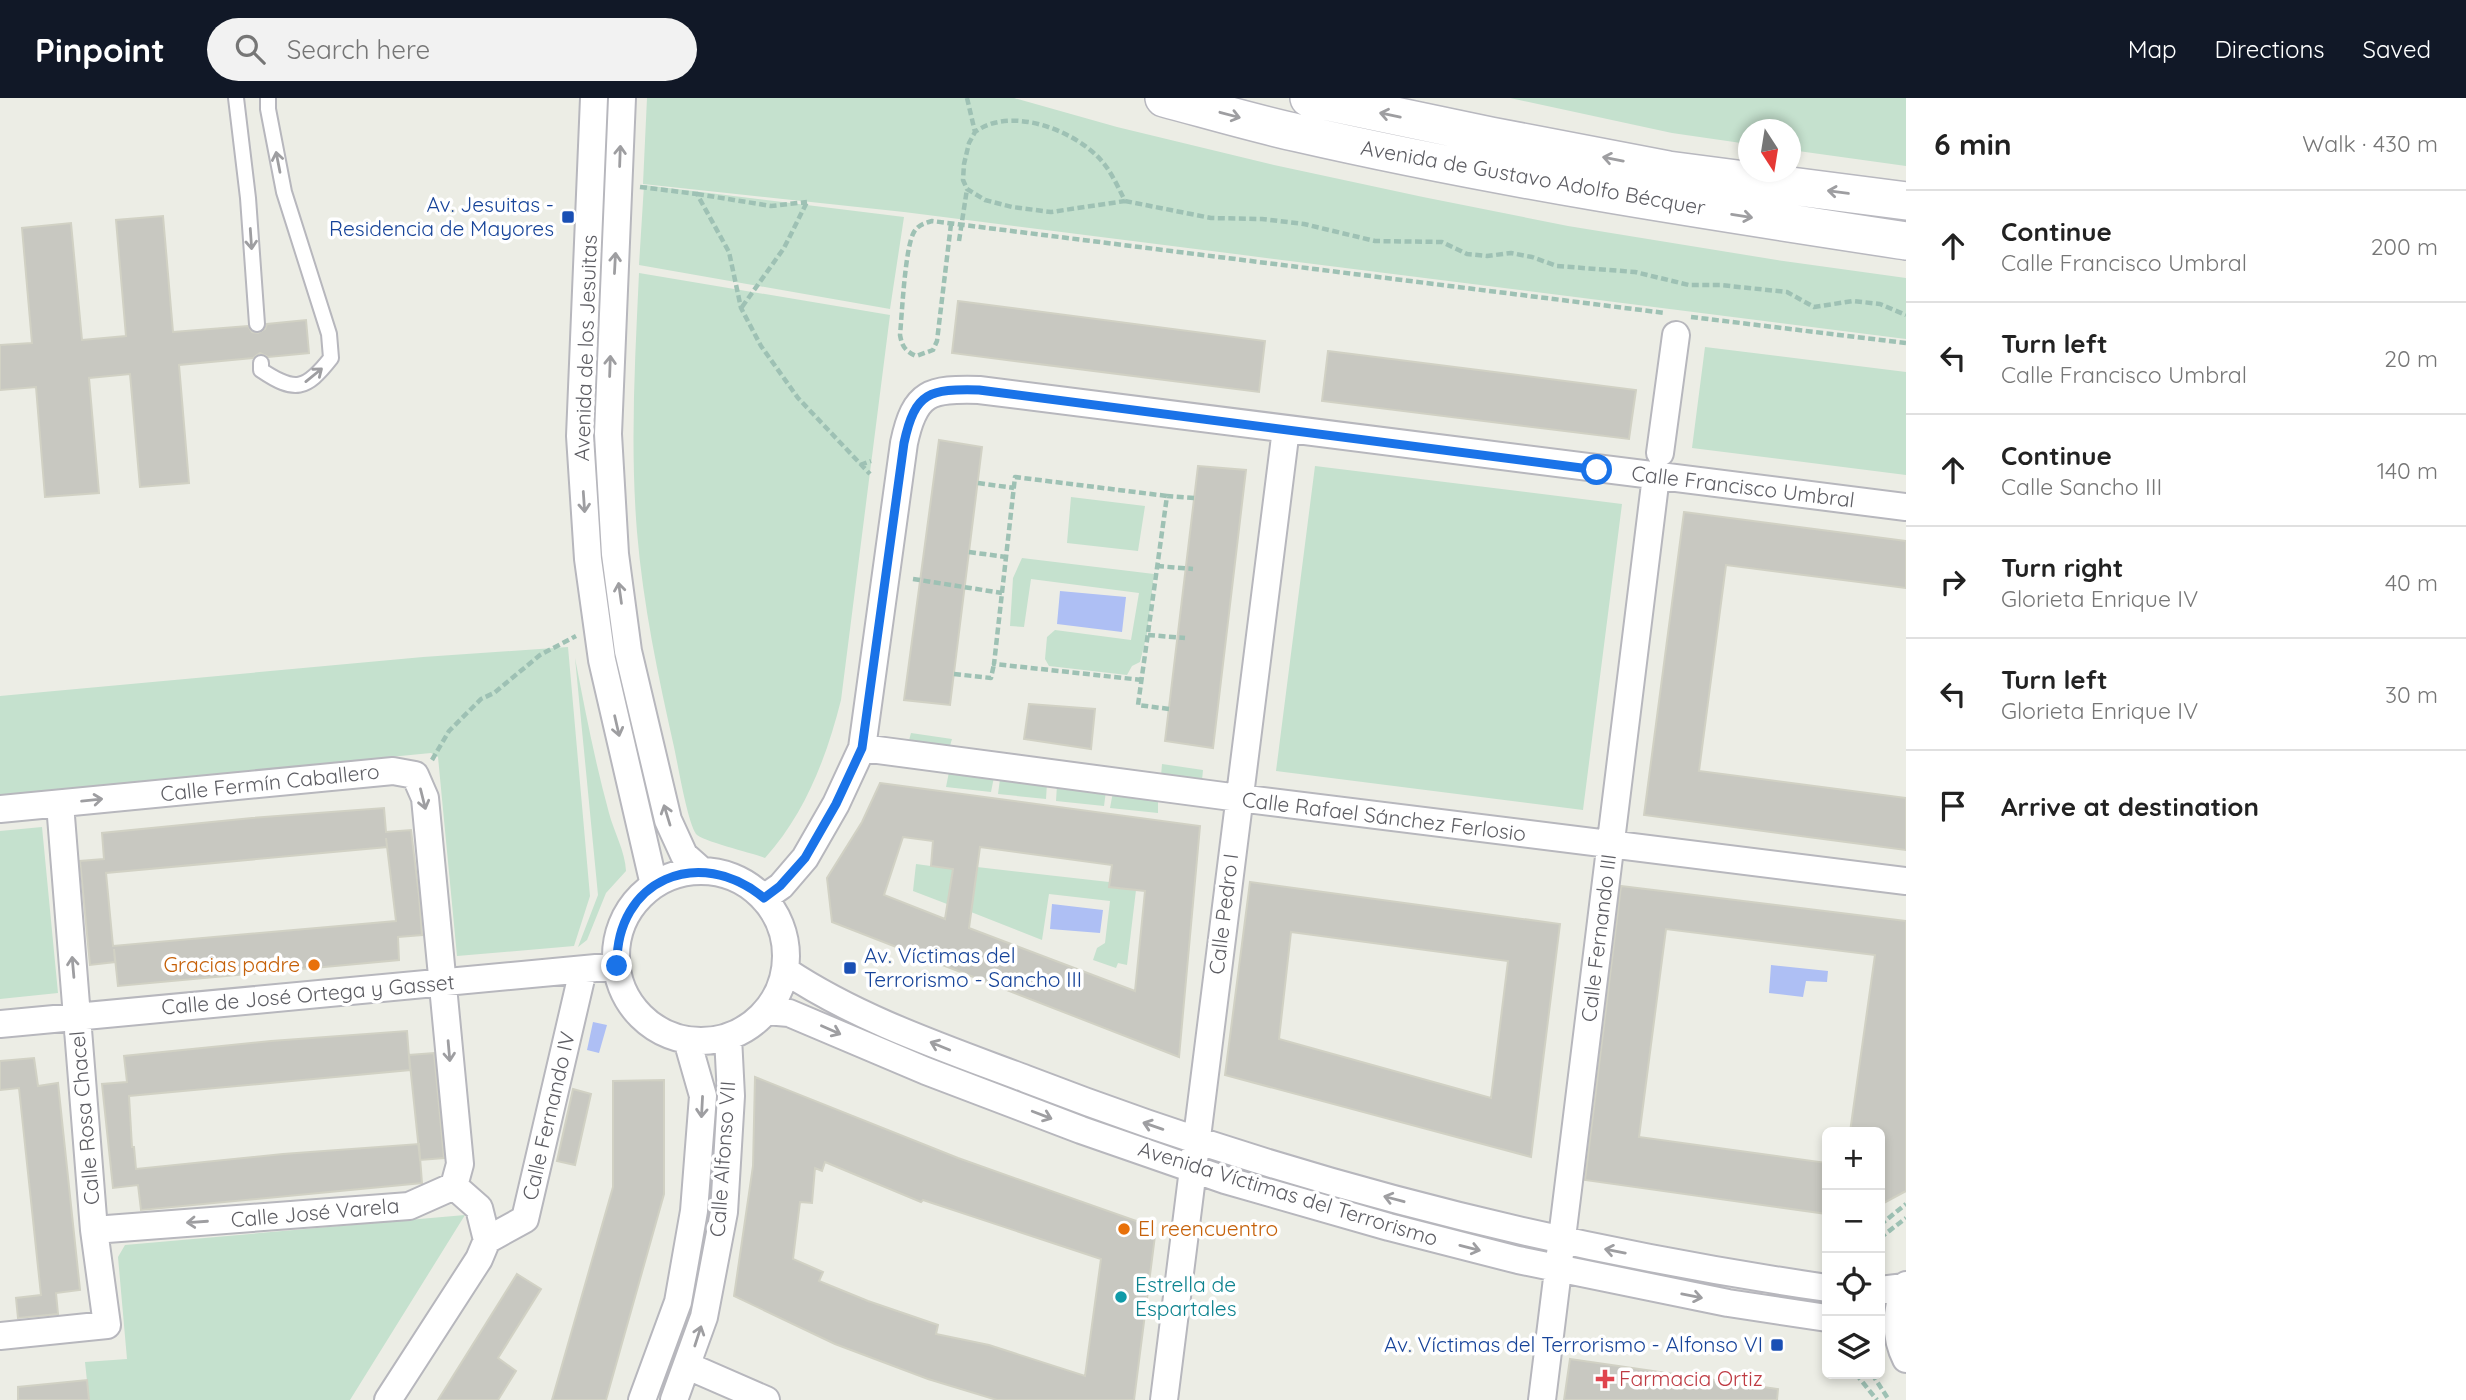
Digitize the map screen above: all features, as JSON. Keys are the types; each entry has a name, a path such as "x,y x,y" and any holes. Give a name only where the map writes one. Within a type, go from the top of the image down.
{"street":[{"name":"Avenida de los Jesuitas","path":"594,98 580,436 588,559 602,660 654,886"},
{"name":"Avenida de los Jesuitas","path":"622,98 608,435 615,554 628,651 668,820 684,855 702,871"},
{"name":"Avenida de Gustavo Adolfo Bécquer","path":"1164,98 1297,133 1483,171 1684,207 1906,241"},
{"name":"Avenida de Gustavo Adolfo Bécquer","path":"1309,98 1668,170 1906,201"},
{"name":"Calle Fernando III","path":"1542,1400 1658,464 1673,321"},
{"name":"Calle Francisco Umbral","path":"764,898 780,886 805,858 836,804 862,748 904,443 909,417 923,397 947,390 979,390 1286,429 1658,464 1906,507"},
{"name":"Calle Pedro I","path":"1164,1400 1286,429"},
{"name":"Calle Rafael Sánchez Ferlosio","path":"862,748 1238,799 1906,881"},
{"name":"Calle Fermín Caballero","path":"0,809 393,771 415,775 425,798 443,983"},
{"name":"Calle Rosa Chacel","path":"0,1336 107,1325 94,1230 60,804"},
{"path":"702,871 734,877 764,898 780,923 786,945 786,971 779,992 766,1011 750,1026 728,1037 708,1041 687,1040 661,1031 638,1014 623,991 616,948 626,916 635,903 654,886 677,875 702,871"},
{"name":"Calle de José Ortega y Gasset","path":"0,1024 617,966"},
{"name":"Calle Fernando IV","path":"487,1240 525,1219 583,970"},
{"name":"Avenida Víctimas del Terrorismo","path":"786,971 829,997 935,1045 1090,1104 1198,1141 1396,1200 1562,1240 1734,1274 1822,1287"},
{"path":"388,1400 479,1259 487,1240 479,1208 454,1186 460,1164 443,983"},
{"name":"Avenida Víctimas del Terrorismo","path":"766,1011 789,1013 926,1071 1194,1170 1389,1227 1559,1269 1728,1303 1822,1317"},
{"name":"Calle Alfonso VII","path":"674,1400 704,1317 724,1212 731,1097 728,1037"},
{"name":"Calle Alfonso VII","path":"642,1400 678,1302 694,1211 703,1096 687,1040"},
{"name":"Calle José Varela","path":"94,1230 409,1206 454,1186"},
{"path":"1895,1347 1897,1287"},
{"path":"688,1366 766,1400"}],"lane":[{"path":"236,98 248,198 257,324"},
{"path":"261,363 261,370 280,383 297,386 316,377 331,358 329,334 284,192 268,98"}],"path":[{"path":"967,98 975,132"},
{"path":"1125,201 1100,158 1059,132 1029,121 1012,119 983,125 969,143 962,180 967,189 985,200 1012,207 1051,212 1125,201 1211,218 1262,219 1304,224 1375,241 1442,242 1467,254 1487,256 1511,253 1557,266 1635,272 1689,285 1720,285 1787,292 1814,307 1853,301 1880,304 1906,315"},
{"path":"636,187 771,206 807,202 784,248 741,308"},
{"path":"959,241 967,189"},
{"path":"697,194 729,252 741,308 761,346 798,398 870,474"},
{"path":"951,224 937,341 933,350 916,356 908,353 902,345 900,335 913,233 920,225 932,221 1673,321 1906,343"},
{"path":"860,465 871,461"},
{"path":"954,674 991,678 1015,477 1194,498"},
{"path":"978,483 1014,488"},
{"path":"1167,496 1138,705 1169,709"},
{"path":"969,552 1006,557"},
{"path":"1157,566 1193,569"},
{"path":"913,579 1002,593"},
{"path":"1148,635 1185,638"},
{"path":"432,760 449,731 481,699 494,692 540,655 577,636"},
{"path":"994,664 1142,680"},
{"path":"1885,1221 1906,1204"},
{"path":"1885,1234 1906,1218"},
{"path":"1860,1379 1877,1400"},
{"path":"1875,1379 1889,1400"}],"green space":[{"path":"647,98 1014,98 1117,127 1423,197 1568,226 1906,278 1906,339 904,212 643,184"},
{"path":"1510,98 1906,98 1906,166 1801,151 1801,119 1738,119 1738,143 1672,133"},
{"path":"644,185 904,217 890,309 639,265"},
{"path":"639,273 890,315 841,700 813,784 792,823 765,858 696,834 683,792 652,640 637,532 634,435"},
{"path":"1705,347 1906,372 1906,475 1692,448"},
{"path":"1315,466 1622,504 1583,810 1276,771"},
{"path":"1071,497 1145,506 1138,551 1067,543"},
{"path":"1022,558 1154,574 1147,634 1140,662 1132,666 1127,675 1049,666 1045,659 1047,637 1055,630 1131,640 1139,593 1031,579 1024,627 1010,626 1013,578"},
{"path":"568,647 590,896 574,946 457,956 438,757 431,753 0,795 0,696 423,657"},
{"path":"575,658 599,775 624,856 626,871 606,893 587,940 578,947 598,895"},
{"path":"911,733 952,739 949,749 908,744"},
{"path":"1162,764 1203,770 1202,780 1161,776"},
{"path":"949,772 994,777 991,792 946,787"},
{"path":"1000,779 1047,783 1046,799 998,794"},
{"path":"1057,785 1106,791 1104,806 1056,801"},
{"path":"1113,792 1158,798 1158,813 1110,808"},
{"path":"42,827 58,993 0,999 0,831"},
{"path":"916,864 953,869 947,904 913,891"},
{"path":"977,867 1109,882 1109,887 1136,890 1127,965 1118,963 1116,968 1093,960 1097,948 1105,943 1110,901 1049,894 1042,940 971,912"},
{"path":"465,1215 350,1400 89,1400 85,1362 127,1359 118,1257 125,1245"}],"water":[{"path":"1060,591 1126,597 1122,632 1057,624"},
{"path":"1052,904 1103,910 1100,933 1050,929"},
{"path":"1771,965 1828,971 1827,982 1806,981 1803,997 1769,993"},
{"path":"593,1022 607,1025 599,1053 587,1050"}],"building":[{"path":"163,216 173,332 248,326 252,332 258,333 265,329 267,324 306,320 309,353 268,357 260,353 253,358 179,365 189,483 140,487 130,374 89,378 99,493 45,497 36,387 0,390 0,345 32,343 22,228 71,223 82,340 126,336 116,220"},
{"path":"958,301 1265,341 1259,392 952,353"},
{"path":"1328,351 1636,390 1629,439 1322,401"},
{"path":"939,440 982,447 950,705 904,700"},
{"path":"1198,466 1246,470 1213,748 1165,741"},
{"path":"1684,512 1906,541 1906,588 1726,565 1699,771 1906,798 1906,850 1644,815"},
{"path":"1029,704 1095,709 1091,749 1024,739"},
{"path":"880,783 1200,826 1179,1057 832,922 827,878 862,822","holes":["903,837 933,841 931,866 953,869 945,919 884,895","980,847 1112,865 1109,887 1145,891 1135,991 969,928"]},
{"path":"384,808 386,832 411,830 422,935 398,937 399,960 118,986 114,949 115,962 90,965 80,861 104,859 102,833","holes":["386,838 396,921 113,946 106,873 387,847"]},
{"path":"1250,882 1560,924 1531,1157 1225,1075","holes":["1291,932 1508,961 1491,1098 1279,1039"]},
{"path":"1621,886 1906,921 1906,1191 1885,1202 1885,1127 1851,1127 1875,955 1666,929 1639,1137 1822,1162 1822,1213 1585,1180"},
{"path":"407,1031 410,1070 129,1096 132,1147 136,1169 419,1144 422,1183 141,1210 138,1185 113,1188 102,1084 127,1082 124,1056"},
{"path":"434,1053 444,1158 420,1160 409,1055"},
{"path":"34,1058 38,1086 58,1083 80,1290 56,1293 58,1314 18,1318 16,1298 41,1295 19,1088 0,1090 0,1061"},
{"path":"755,1077 958,1158 1156,1228 1134,1400 997,1400 928,1379 835,1344 734,1296 753,1166","holes":["825,1162 921,1202 923,1200 1101,1259 1085,1376 989,1345 936,1334 938,1325 819,1281 823,1272 793,1259 800,1202 812,1203 815,1168 822,1171"]},
{"path":"664,1080 664,1194 606,1400 552,1400 613,1187 613,1081"},
{"path":"573,1089 591,1094 575,1165 557,1161"},
{"path":"517,1274 541,1289 498,1358 516,1371 498,1400 438,1400"},
{"path":"1570,1359 1778,1389 1777,1400 1564,1400"},
{"path":"87,1380 89,1400 18,1400 18,1387"}],"place":[{"name":"Av. Jesuitas - Residencia de Mayores","path":"568,217"},
{"name":"Gracias padre","path":"314,965"},
{"name":"Av. Víctimas del Terrorismo - Sancho III","path":"850,968"},
{"name":"El reencuentro","path":"1124,1229"},
{"name":"Estrella de Espartales","path":"1121,1297"},
{"name":"Av. Víctimas del Terrorismo - Alfonso VI","path":"1777,1345"},
{"name":"Farmacia Ortiz","path":"1605,1379"}],"route":[{"path":"617,966 616,948 626,916 635,903 654,886 677,875 702,871 734,877 764,898 780,886 805,858 836,804 862,748 904,443 909,417 923,397 947,390 979,390 1597,470"}]}
